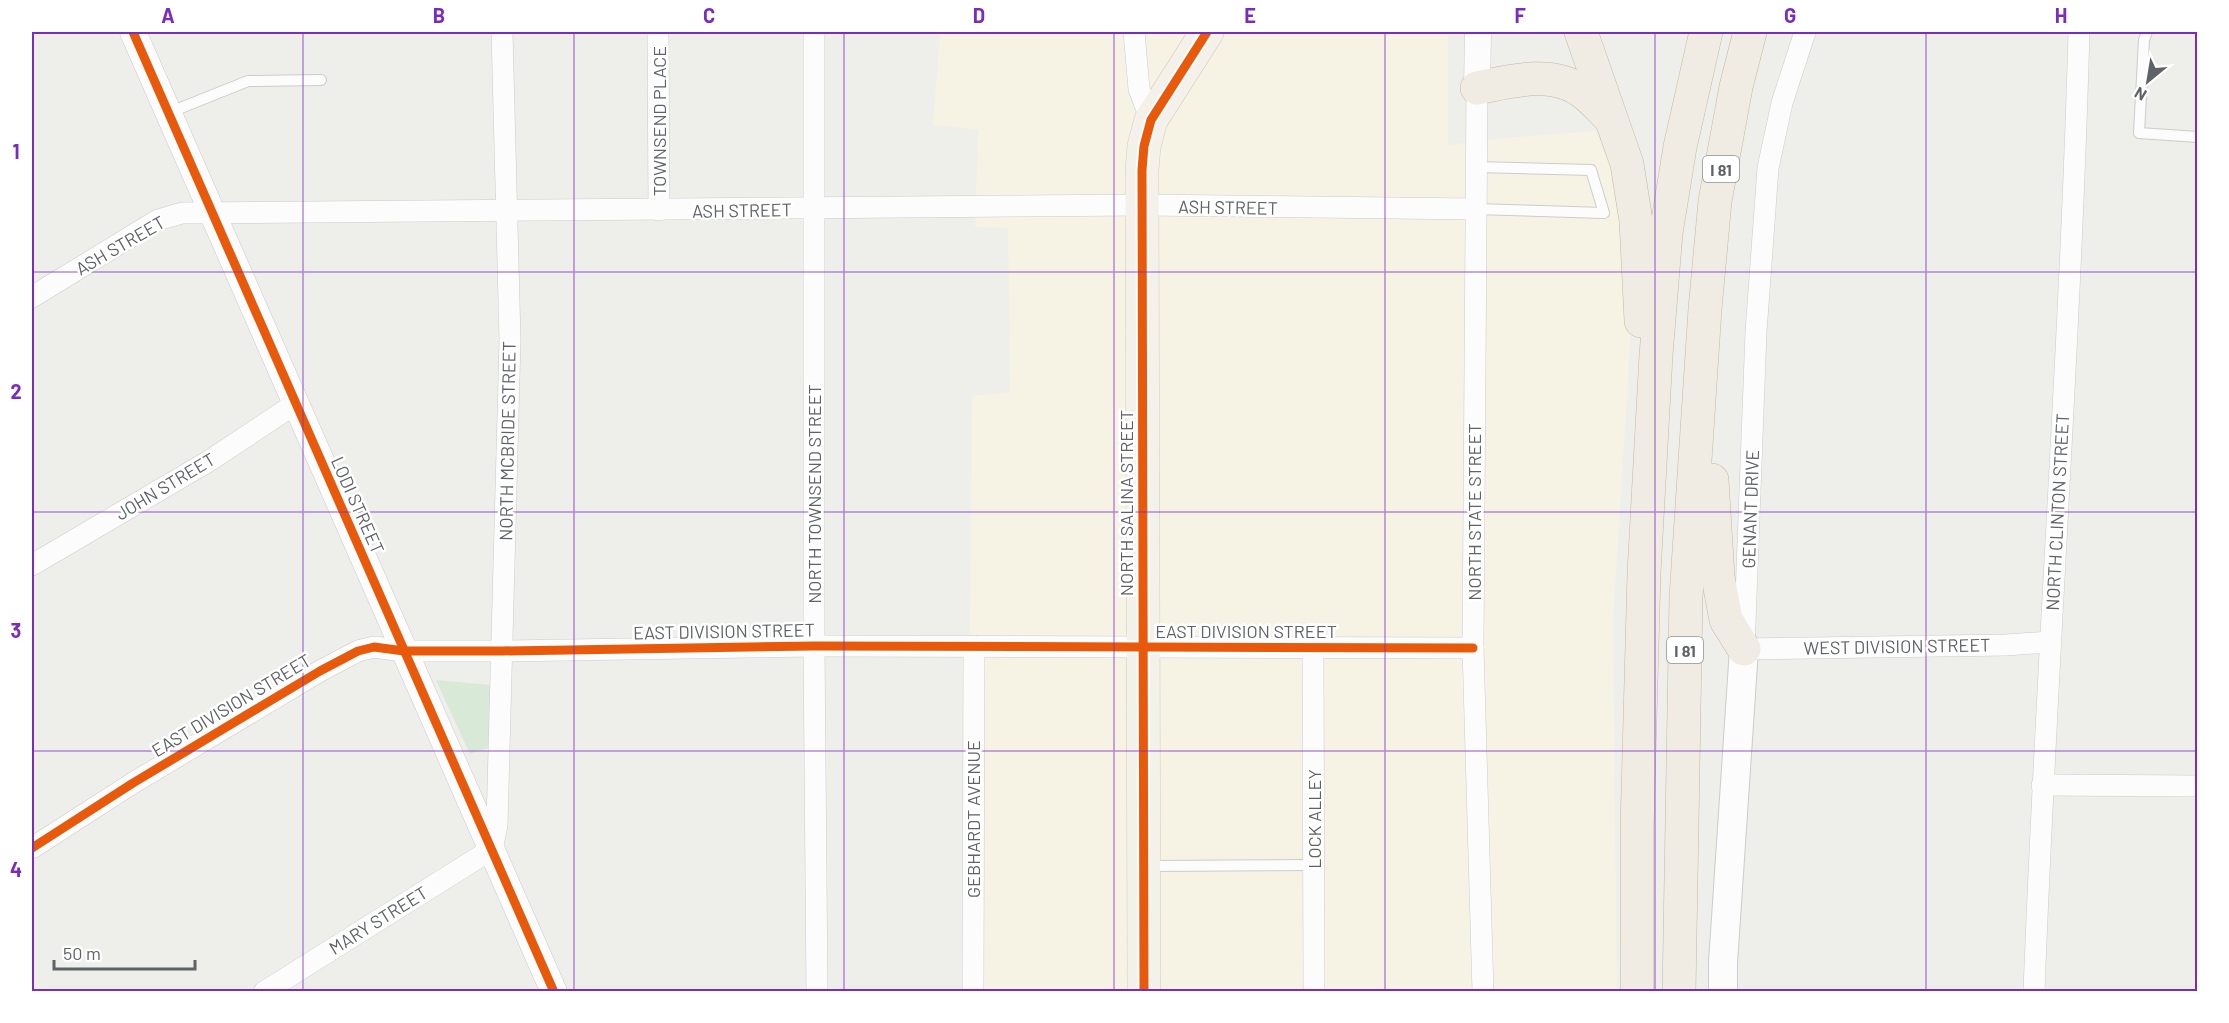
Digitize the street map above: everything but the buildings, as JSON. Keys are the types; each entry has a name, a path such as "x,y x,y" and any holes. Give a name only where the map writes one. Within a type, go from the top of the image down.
{"highway":[{"path":"1581,32 1627,164 1636,221 1648,496"},
{"name":"I 81","path":"1636,992 1637,828 1644,573 1656,355 1665,233 1680,147 1706,32"},
{"name":"I 81","path":"1679,992 1686,597 1705,309 1715,201 1736,87 1750,32"},
{"path":"1477,88 1527,78 1564,82 1577,88 1591,99 1613,122"},
{"path":"1705,309 1718,577 1726,620 1744,649"}],"main road":[{"name":"NORTH SALINA STREET","path":"1144,992 1143,158 1151,120 1207,32"},
{"name":"GENANT DRIVE","path":"1723,992 1744,649"}],"street":[{"name":"LODI STREET","path":"133,32 554,992"},
{"name":"NORTH MCBRIDE STREET","path":"492,849 497,825 510,340 502,32"},
{"name":"TOWNSEND PLACE","path":"658,32 659,210"},
{"name":"NORTH TOWNSEND STREET","path":"814,32 814,646 817,992"},
{"path":"1134,32 1139,89 1151,120"},
{"name":"NORTH STATE STREET","path":"1478,32 1473,648 1483,992"},
{"name":"GENANT DRIVE","path":"1744,649 1756,332 1768,168 1782,103 1805,32"},
{"name":"NORTH CLINTON STREET","path":"2034,992 2042,785 2075,166 2079,32"},
{"name":"ASH STREET","path":"32,297 158,220 182,213 211,211 1143,206 1475,210"},
{"name":"JOHN STREET","path":"32,566 209,461 296,404"},
{"name":"WEST DIVISION STREET","path":"1744,649 2006,645 2050,642"},
{"name":"EAST DIVISION STREET","path":"32,848 133,783 310,677 358,651 374,647 404,651 814,646 1473,648"},
{"name":"GEBHARDT AVENUE","path":"973,992 974,646"},
{"name":"LOCK ALLEY","path":"1313,647 1314,992"},
{"path":"2042,785 2198,786"},
{"name":"MARY STREET","path":"264,992 492,849"}],"lane":[{"path":"2148,32 2144,40 2139,133 2198,137"},
{"path":"168,113 248,81 321,80"},
{"path":"1475,210 1604,213 1591,170 1476,167"},
{"path":"1144,866 1315,865"}],"shaded area":[{"path":"940,32 1448,32 1448,145 1595,131 1609,163 1633,247 1630,345 1613,621 1617,991 966,991 965,676 970,628 972,396 1010,392 1008,228 975,227 978,130 933,125"}],"green space":[{"path":"436,680 491,685 491,747 470,754"}],"cycle path":[{"path":"133,32 554,992"},
{"path":"1144,992 1142,170 1144,146 1151,120 1207,32"},
{"path":"32,848 133,783 320,671 358,651 374,647 404,651 814,646 1473,648"}]}
